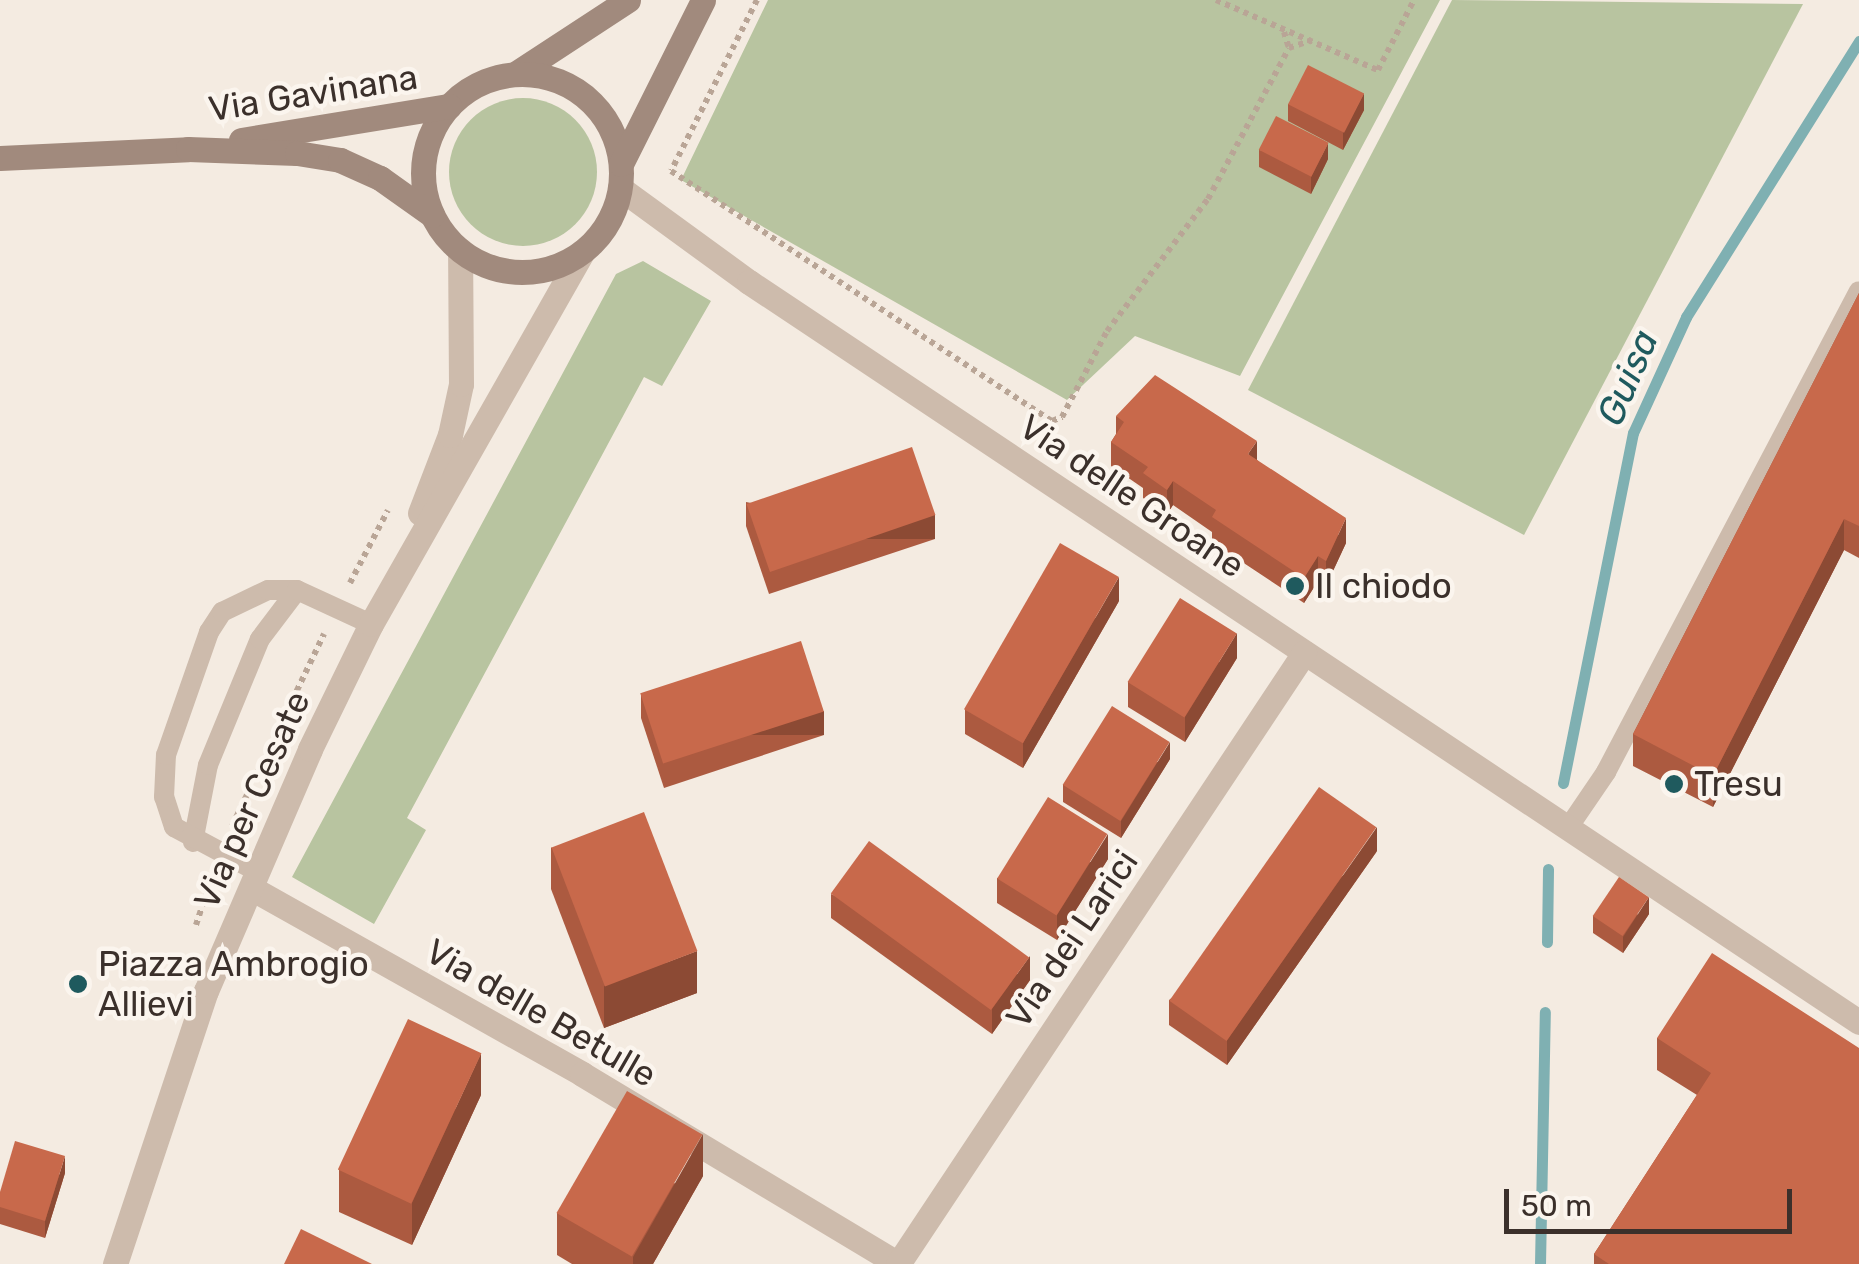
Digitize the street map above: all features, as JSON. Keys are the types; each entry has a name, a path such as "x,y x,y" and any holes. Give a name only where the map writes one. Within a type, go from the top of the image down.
{"street":[{"path":"628,0 516,74 468,89 448,106 424,158 432,216 460,250 489,266 521,272 554,267 583,251 601,234 621,176 704,0"},
{"path":"516,74 546,76 574,88 614,134 621,176"},
{"name":"Via Gavinana","path":"0,158 188,149 448,106"},
{"name":"Via Gavinana","path":"188,149 340,160 380,178 432,216"},
{"name":"Via delle Groane","path":"621,176 663,224 1859,1022"},
{"name":"Via per Cesate","path":"388,596 450,435 464,346 460,250"},
{"name":"Via per Cesate","path":"115,1264 206,991 371,624 583,251"},
{"name":"Via dei Larici","path":"898,1264 1304,653"},
{"name":"Via delle Betulle","path":"254,880 898,1264"}],"lane":[{"path":"1568,828 1606,772 1859,291"},
{"path":"254,880 174,827 164,797 166,755 186,682 222,612 268,590 298,590 371,624"},
{"path":"193,842 208,765 260,639 298,590"}],"path":[{"path":"758,0 671,171 1052,420 1062,417 1106,331 1208,200 1289,48 1312,40"},
{"path":"1216,0 1378,70 1414,0"},
{"path":"1284,31 1289,48"}],"green space":[{"path":"768,0 1440,0 1240,376 1135,336 1067,400 681,180"},
{"path":"1452,0 1803,4 1524,535 1248,390"},
{"path":"523,98 551,104 575,120 591,144 597,172 591,200 575,224 551,240 523,246 495,240 471,224 455,200 449,172 455,144 471,120 495,104"},
{"path":"643,261 711,301 662,386 644,377 407,818 426,830 374,924 292,877 616,274"}],"building":[{"path":"1308,65 1364,94 1344,133 1288,104"},
{"path":"1276,116 1329,143 1311,177 1259,150"},
{"path":"1859,293 1859,526 1844,519 1713,776 1633,734"},
{"path":"1155,375 1257,441 1248,454 1346,518 1326,561 1318,556 1304,578 1212,517 1216,510 1173,481 1167,490 1143,473 1148,467 1111,442 1124,422 1116,416"},
{"path":"912,447 935,515 770,572 747,504"},
{"path":"1060,543 1119,577 1023,743 964,709"},
{"path":"1180,598 1237,634 1184,717 1128,682"},
{"path":"801,641 824,711 663,764 640,693"},
{"path":"1112,706 1170,742 1120,821 1063,785"},
{"path":"1319,787 1376,827 1227,1041 1169,1001"},
{"path":"1048,797 1107,834 1056,916 997,878"},
{"path":"644,812 697,951 605,987 552,847"},
{"path":"869,841 1029,957 991,1010 831,894"},
{"path":"1619,877 1649,897 1623,936 1593,916"},
{"path":"1712,953 1859,1048 1859,1264 1609,1264 1594,1254 1711,1073 1657,1038"},
{"path":"408,1019 481,1053 411,1204 338,1169"},
{"path":"627,1091 702,1134 632,1257 556,1213"},
{"path":"15,1141 65,1156 45,1221 0,1207 0,1192"},
{"path":"301,1229 372,1264 284,1264"}],"waterway":[{"name":"Guisa","path":"1563,783 1633,433 1686,317 1859,41"},
{"name":"Guisa","path":"1547,942 1548,869"},
{"name":"Guisa","path":"1540,1264 1545,1012"}],"place":[{"name":"Il chiodo","path":"1295,586"},
{"name":"Tresu","path":"1674,784"},
{"name":"Piazza Ambrogio Allievi","path":"78,984"}]}
